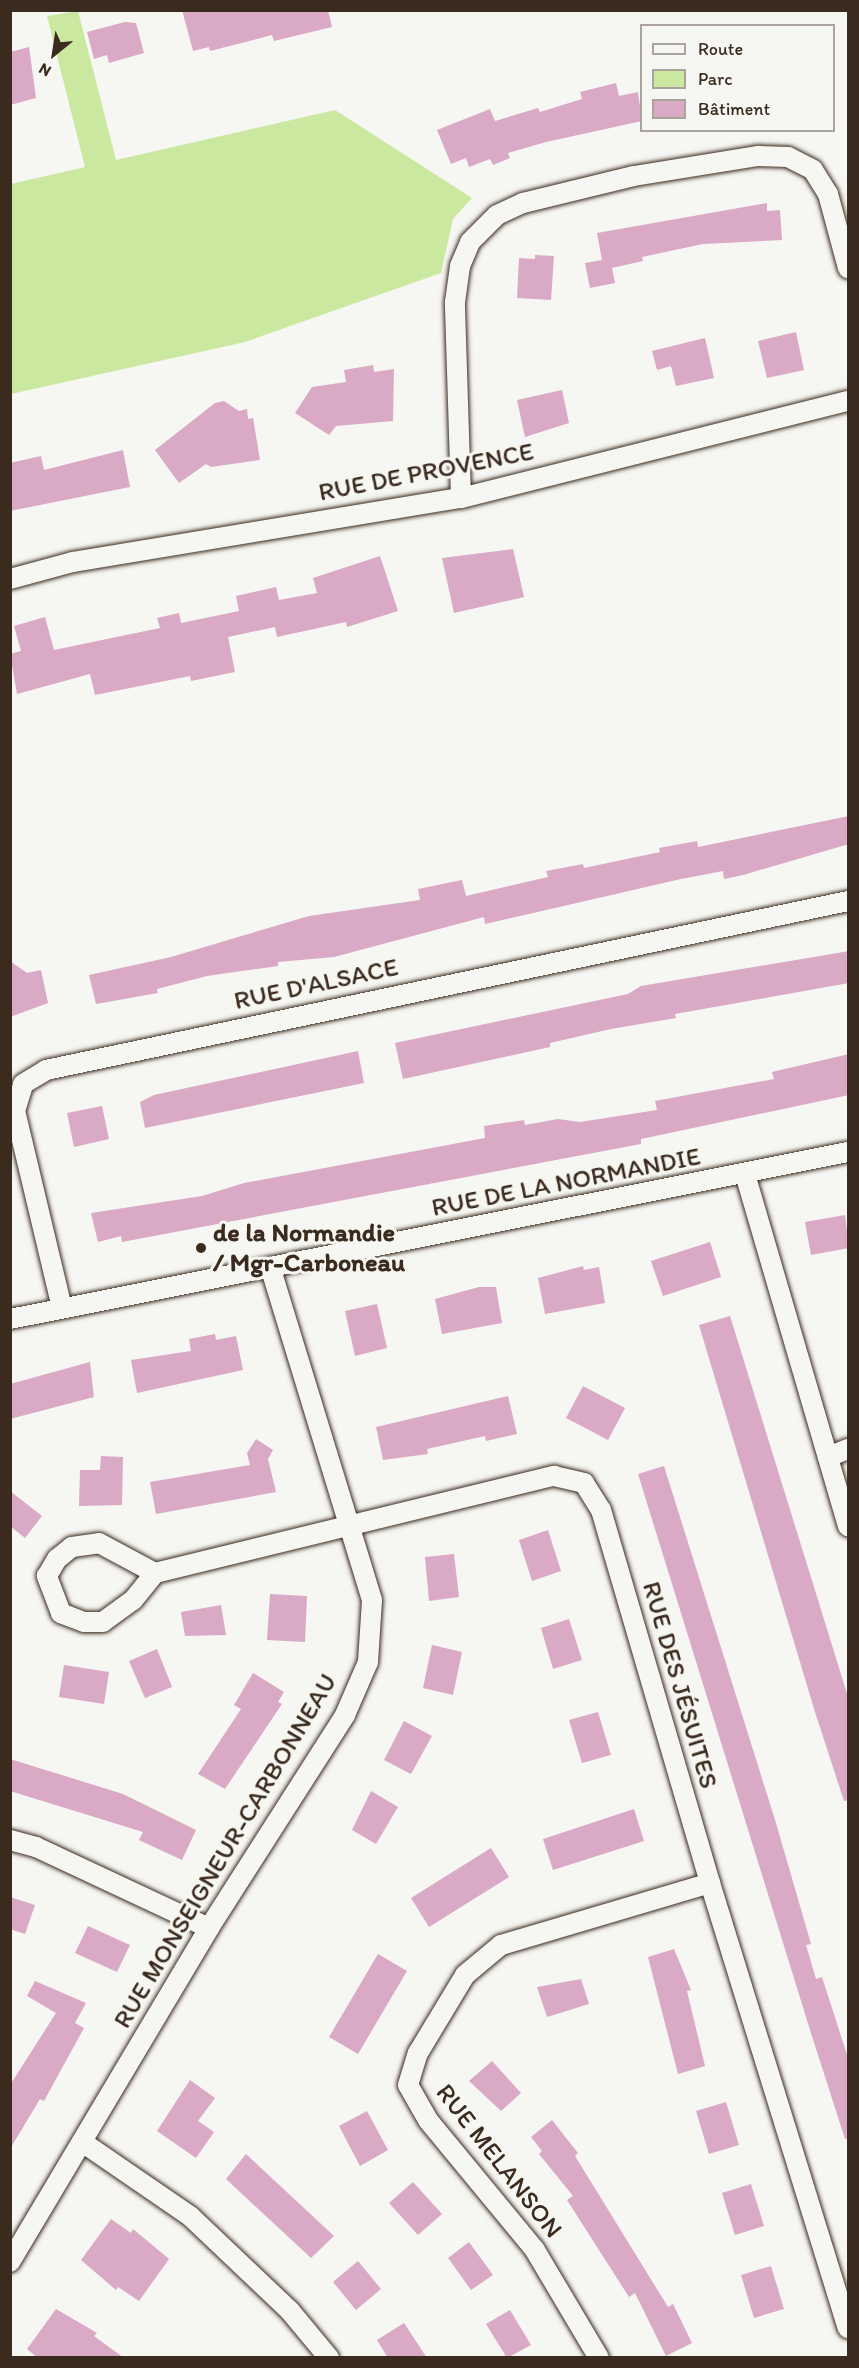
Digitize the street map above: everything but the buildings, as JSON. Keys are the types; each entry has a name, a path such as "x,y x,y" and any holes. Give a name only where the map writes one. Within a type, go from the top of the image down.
{"street":[{"path":"461,498 455,302 460,266 470,242 497,215 523,203 634,176 758,156 788,157 813,170 828,194 849,268"},
{"name":"RUE DE PROVENCE","path":"10,579 73,562 461,498 849,401"},
{"name":"RUE D'ALSACE","path":"62,1308 15,1111 23,1084 46,1070 849,901"},
{"name":"RUE DE LA NORMANDIE","path":"10,1319 271,1269 849,1152"},
{"path":"745,1174 849,1526"},
{"name":"RUE MONSEIGNEUR-CARBONNEAU","path":"10,2262 209,1928 345,1715 368,1662 372,1600 271,1269"},
{"path":"828,1457 849,1449"},
{"name":"RUE DES JÉSUITES","path":"155,1573 350,1529 554,1476 584,1483 601,1510 710,1883 849,2328"},
{"path":"99,1543 155,1573 133,1600 104,1622 84,1622 61,1613 47,1576 57,1559 72,1548 99,1543"},
{"path":"10,1840 36,1847 209,1928"},
{"name":"RUE MELANSON","path":"599,2358 535,2250 428,2120 408,2085 418,2053 465,1976 501,1945 710,1883"},
{"path":"82,2142 190,2216 290,2311 329,2358"}],"green space":[{"path":"78,11 116,160 335,110 472,198 453,219 441,273 245,342 11,394 11,184 85,167 47,16"}],"place":[{"name":"de la Normandie / Mgr-Carboneau","path":"201,1248"}]}
